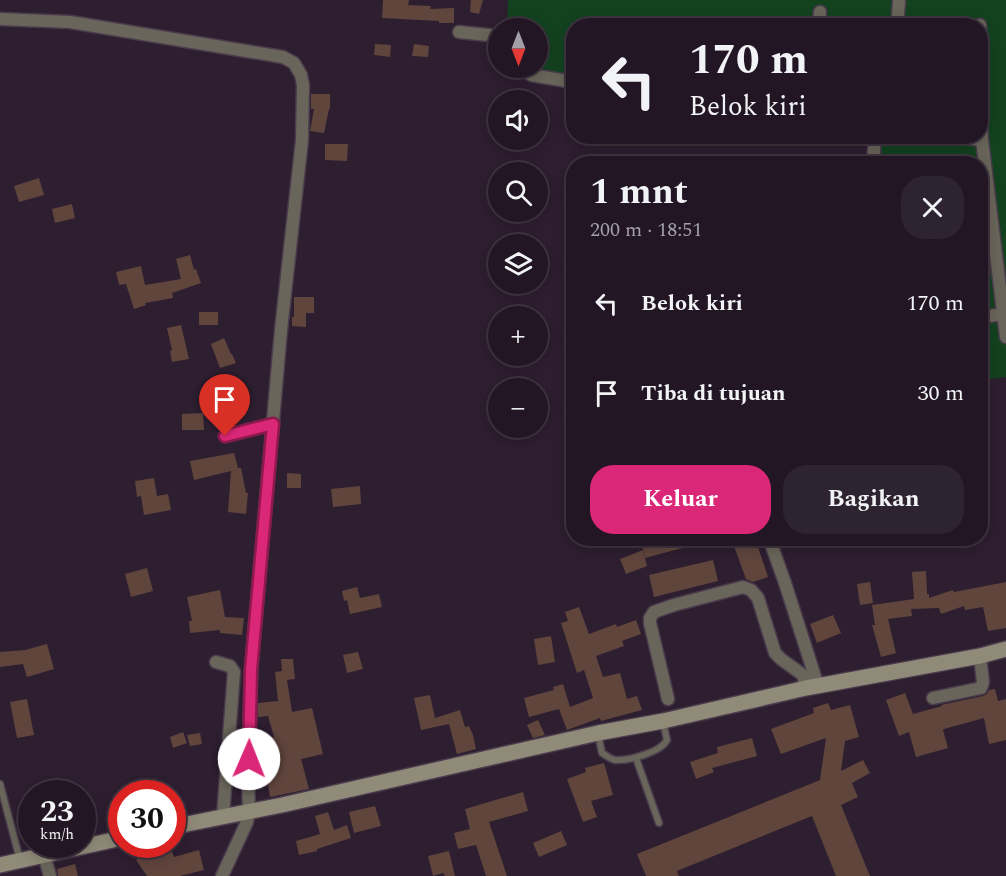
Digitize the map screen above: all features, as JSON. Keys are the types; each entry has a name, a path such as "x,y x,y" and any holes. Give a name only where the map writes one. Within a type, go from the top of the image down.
{"street":[{"path":"898,18 899,2"},
{"path":"820,12 820,18"},
{"path":"0,19 70,22 283,57 294,63 301,75 303,85 302,140 283,318 251,670 249,811 247,822 222,876"},
{"path":"459,32 488,35"},
{"path":"548,78 566,81"},
{"path":"988,187 1006,337"},
{"path":"988,316 1004,314"},
{"path":"225,436 273,424"},
{"path":"772,546 785,583 812,687"},
{"path":"668,699 650,623 654,612 743,587 751,590 758,598 775,653 803,675 812,687"},
{"path":"186,824 598,733 663,722 812,687 980,656 1006,649"},
{"path":"933,698 981,688 983,682 980,656"},
{"path":"216,662 230,666 234,672 223,816"},
{"path":"0,865 32,858"},
{"path":"46,858 50,876"}],"lane":[{"path":"598,733 601,749 607,757 612,760 636,758 663,746 667,740 663,722"},
{"path":"636,758 659,823"},
{"path":"0,784 20,861"}],"green space":[{"path":"508,0 1006,0 1006,377 988,379 988,156 879,156 880,144 988,144 988,18 566,18 566,76 548,73 548,18 507,18"}],"building":[{"path":"383,0 409,0 408,5 431,6 430,9 454,8 454,23 382,18"},
{"path":"471,0 483,0 479,14 470,12"},
{"path":"375,44 391,45 390,57 374,55"},
{"path":"414,44 429,46 428,57 412,56"},
{"path":"311,94 330,94 330,109 324,133 310,131 314,109 311,109"},
{"path":"325,144 348,144 347,161 325,160"},
{"path":"39,178 44,195 19,202 14,186"},
{"path":"72,204 75,218 55,223 52,209"},
{"path":"190,255 201,283 172,293 173,298 145,303 146,305 134,309 126,284 119,285 116,272 141,266 145,285 181,279 176,259"},
{"path":"294,297 314,297 314,313 306,313 306,327 292,326"},
{"path":"199,312 218,312 218,325 199,325"},
{"path":"181,325 189,359 172,362 167,328"},
{"path":"224,338 236,363 220,368 211,344"},
{"path":"227,389 231,409 217,412 213,392"},
{"path":"203,413 204,430 182,430 182,414"},
{"path":"234,453 238,468 241,468 246,493 248,493 246,514 228,512 231,471 194,480 190,461"},
{"path":"287,473 301,474 301,488 287,488"},
{"path":"154,478 157,496 168,494 171,510 144,515 141,496 137,497 135,481"},
{"path":"360,486 361,504 333,507 331,489"},
{"path":"642,546 690,546 645,558"},
{"path":"734,546 758,546 768,577 753,582 746,579"},
{"path":"643,550 647,566 626,574 620,559"},
{"path":"713,560 718,581 654,597 649,575"},
{"path":"147,568 153,591 131,597 125,574"},
{"path":"926,571 929,598 953,590 954,592 1006,582 1006,628 988,631 983,607 965,610 964,606 941,614 939,608 911,609 912,616 888,619 896,653 881,657 872,625 875,625 872,605 914,599 912,572"},
{"path":"870,582 873,603 860,605 857,584"},
{"path":"357,587 360,598 379,594 382,607 350,614 342,591"},
{"path":"220,590 225,617 244,618 242,635 220,633 220,630 190,633 189,621 192,621 187,597"},
{"path":"579,607 589,634 616,624 617,627 636,620 641,634 622,641 624,646 596,656 603,677 620,673 627,699 637,696 642,710 601,721 600,718 567,730 559,709 529,717 524,698 554,690 553,687 563,684 570,707 593,698 584,670 577,673 561,623 568,621 565,612"},
{"path":"833,615 841,633 817,643 810,624"},
{"path":"551,636 555,662 538,665 534,639"},
{"path":"47,644 54,669 27,677 23,664 0,667 0,652 25,650"},
{"path":"358,652 363,669 347,673 343,655"},
{"path":"281,659 293,659 295,679 287,680 292,712 312,708 323,754 301,759 309,789 270,797 267,777 269,777 259,742 274,737 268,716 258,717 258,703 278,701 275,672 282,671"},
{"path":"995,689 998,701 1006,699 1006,740 989,744 984,718 944,729 948,748 916,757 909,732 899,736 886,700 905,693 913,714 983,696 989,690"},
{"path":"430,695 435,718 460,710 465,727 469,726 473,735 476,749 457,754 449,724 421,730 414,698"},
{"path":"27,699 34,735 17,738 10,702"},
{"path":"828,703 831,710 850,705 859,737 845,741 841,771 863,760 870,773 852,783 858,797 841,805 870,876 836,876 812,816 677,871 679,876 646,876 637,854 820,780 826,738 781,754 771,729 814,713 813,708"},
{"path":"538,720 545,735 533,738 527,725"},
{"path":"183,732 187,743 173,748 170,737"},
{"path":"200,733 202,744 190,746 187,735"},
{"path":"752,738 757,756 712,768 714,772 696,779 690,762 718,753 717,747"},
{"path":"604,763 613,795 591,801 597,817 583,822 567,779 586,772 585,768"},
{"path":"523,792 528,811 489,822 507,876 486,876 476,845 458,849 454,833 470,829 465,809"},
{"path":"375,806 381,826 354,833 349,812"},
{"path":"328,812 334,830 347,825 351,838 299,855 296,841 320,834 315,816"},
{"path":"561,831 567,845 539,857 533,843"},
{"path":"199,850 204,870 180,876 147,876 136,860 139,858 186,858 186,854"},
{"path":"449,851 455,876 445,876 443,873 433,876 428,856"},
{"path":"75,864 78,876 58,876 57,869"}],"route":[{"path":"225,436 273,424 251,670 249,759"}]}
